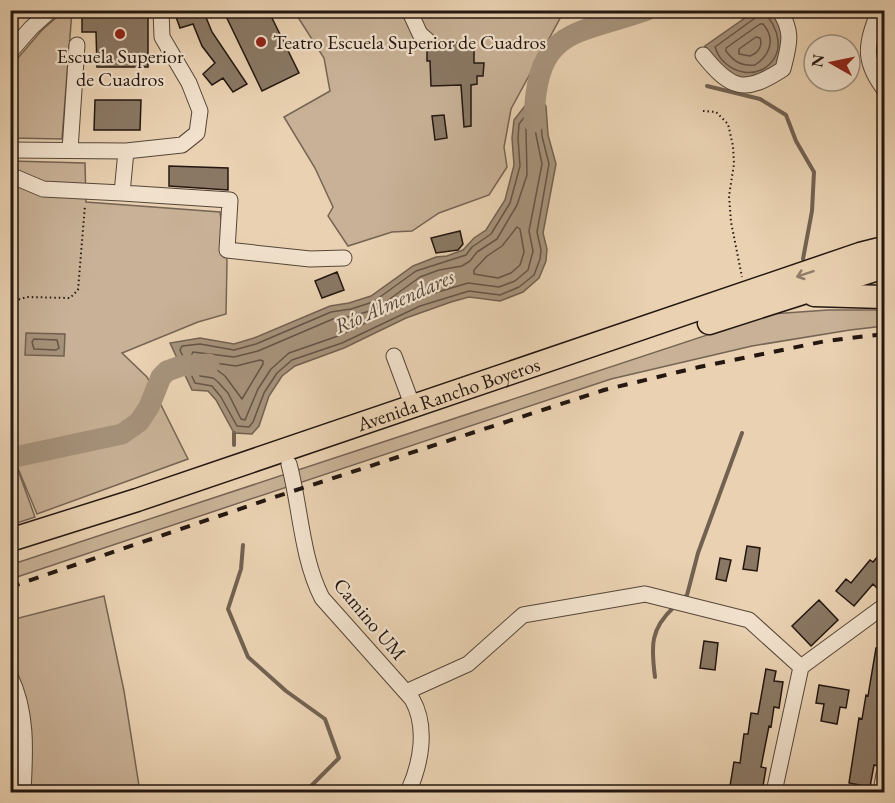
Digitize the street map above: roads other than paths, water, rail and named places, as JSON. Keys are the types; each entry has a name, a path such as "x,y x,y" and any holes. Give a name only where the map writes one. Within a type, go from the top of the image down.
{"highway":[{"name":"Avenida Rancho Boyeros","path":"10,540 137,500 860,254 885,248"},
{"name":"Avenida Rancho Boyeros","path":"10,556 885,267"},
{"path":"771,303 816,295 885,297"}],"street":[{"path":"10,52 51,10"},
{"path":"10,150 126,151 182,145 197,133 200,111 189,83 162,37 161,10"},
{"path":"409,10 420,34 428,41"},
{"path":"704,55 720,76 742,86 758,84 771,77 783,69 789,49 790,33 779,10"},
{"path":"879,10 868,40 868,55 875,76 885,89"},
{"path":"70,150 77,45"},
{"path":"122,193 126,151"},
{"path":"10,175 43,189 230,200 227,250 310,259 344,258"},
{"path":"394,356 413,407"},
{"name":"Camino UM","path":"289,464 296,490 306,556 321,598 406,692 417,708 422,732 416,775 408,792"},
{"path":"406,692 468,664 523,615 645,594 749,620 801,667"},
{"path":"774,792 801,667 885,606"},
{"path":"10,676 19,697 26,744 23,792"},
{"path":"880,792 885,774"}],"water":[{"path":"755,11 770,11 780,28 783,43 780,57 773,68 762,76 750,79 736,77 719,66 705,46"},
{"path":"535,93 546,106 548,135 556,164 543,233 547,249 546,261 539,278 523,292 500,301 469,297 451,302 406,318 344,348 295,366 282,376 269,396 259,426 252,434 234,433 216,400 208,391 192,390 170,343 200,338 234,344 254,338 330,306 371,296 413,266 463,250 474,238 486,230 505,200 514,165 512,138 514,120"},
{"path":"26,333 65,334 64,356 25,355"}],"waterway":[{"name":"Río Almendares","path":"534,122 536,91 542,68 551,52 564,40 579,32 647,10"},
{"path":"707,86 760,99 786,115 796,141 814,172 812,211 803,259"},
{"name":"Río Almendares","path":"10,458 122,434 139,422 149,407 161,377 167,371 181,366 209,364"},
{"path":"234,433 234,445"},
{"path":"682,600 687,595 698,553 742,433"},
{"path":"243,545 241,569 228,609 248,657 286,691 325,719 339,758 305,792"},
{"path":"655,677 653,647 656,631 674,607"}],"railway":[{"path":"10,587 275,497 604,390 699,367 826,341 884,334"}],"place":[{"name":"Escuela Superior de Cuadros","path":"120,34"},
{"name":"Teatro Escuela Superior de Cuadros","path":"261,42"}]}
